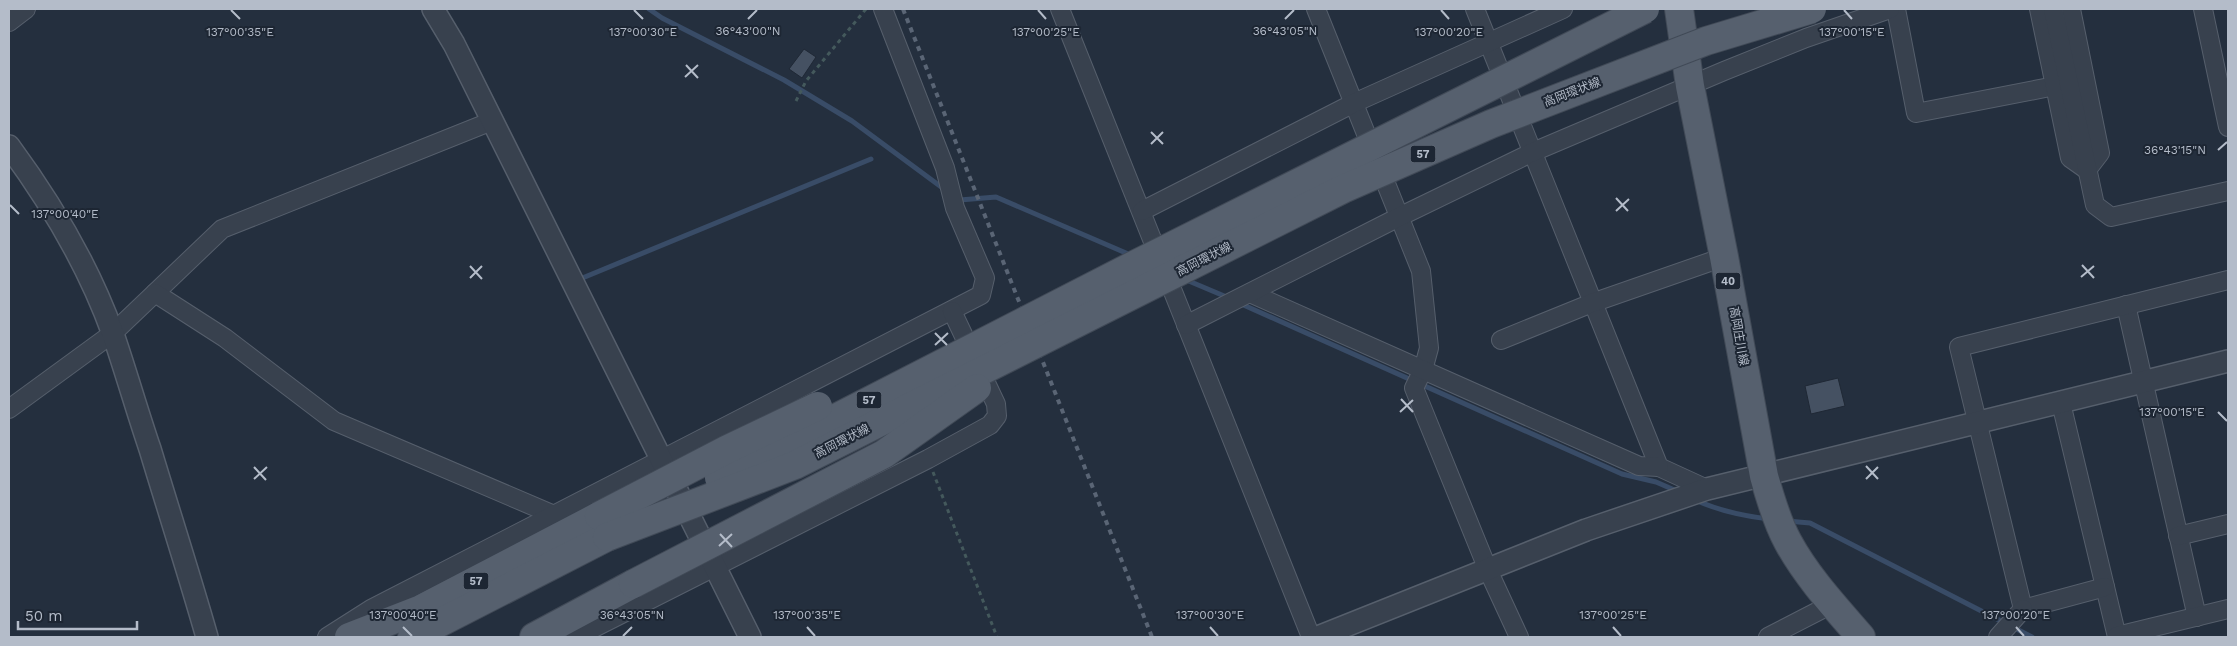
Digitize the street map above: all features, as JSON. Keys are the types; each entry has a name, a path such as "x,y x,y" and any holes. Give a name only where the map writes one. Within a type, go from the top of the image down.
{"main road":[{"name":"高岡環状線","path":"412,637 603,526 1132,266 1645,9"},
{"name":"高岡庄川線","path":"1679,9 1690,86 1724,257 1764,476 1772,503 1788,542 1810,576 1861,637"},
{"name":"高岡環状線","path":"603,526 796,465 1343,189 1491,124 1706,41 1812,9"},
{"name":"57","path":"534,637 884,454 1050,337"},
{"name":"57","path":"349,637 421,609 603,526"}],"street":[{"path":"9,22 26,9"},
{"path":"433,9 454,44 750,637"},
{"path":"327,637 372,609 981,295 985,278 956,208 945,168 883,9"},
{"path":"1060,9 1311,637"},
{"path":"1316,9 1421,271 1429,348 1419,378 1488,570 1519,637"},
{"path":"1475,9 1659,467"},
{"path":"1142,211 1354,103 1563,9"},
{"path":"1186,325 1399,217 1533,152 1806,38 1890,9"},
{"path":"1896,9 1916,113 2055,86"},
{"path":"2039,9 2070,158 2087,170"},
{"path":"2053,9 2095,205 2111,217 2228,191"},
{"path":"2071,9 2100,153 2087,170"},
{"path":"2203,9 2228,127"},
{"path":"9,409 113,333 222,229 492,120"},
{"path":"9,146 32,177 60,222 113,333 186,565 206,637"},
{"path":"1501,340 1592,303 1724,257"},
{"path":"2023,609 1959,347 2228,280"},
{"path":"155,293 225,338 334,421 554,515"},
{"path":"1250,293 1419,378 1639,466 1659,467 1701,491"},
{"path":"2126,305 2196,616"},
{"path":"576,637 928,459 990,425 997,416 996,404 952,310"},
{"path":"1318,637 1586,530 1701,491 2228,363"},
{"path":"810,384 867,490"},
{"path":"2061,403 2117,637 2228,608"},
{"path":"2178,536 2228,524"},
{"path":"1998,637 2023,609 2105,587"},
{"path":"1768,637 1832,604"}],"path":[{"path":"796,101 806,81 866,9"},
{"path":"928,459 997,637"}],"building":[{"path":"804,49 816,57 802,78 789,69"},
{"path":"1838,378 1845,406 1811,414 1805,386"}],"waterway":[{"path":"649,9 662,18 784,80 852,121 944,189"},
{"path":"580,279 871,159"},
{"path":"957,198 960,200 996,197 1133,256"},
{"path":"1184,279 1229,298"},
{"path":"1239,303 1622,474 1656,482 1679,492"},
{"path":"1695,500 1731,512 1769,519"},
{"path":"1787,521 1810,523 2032,637"}],"railway":[{"path":"903,9 1152,637"}]}
